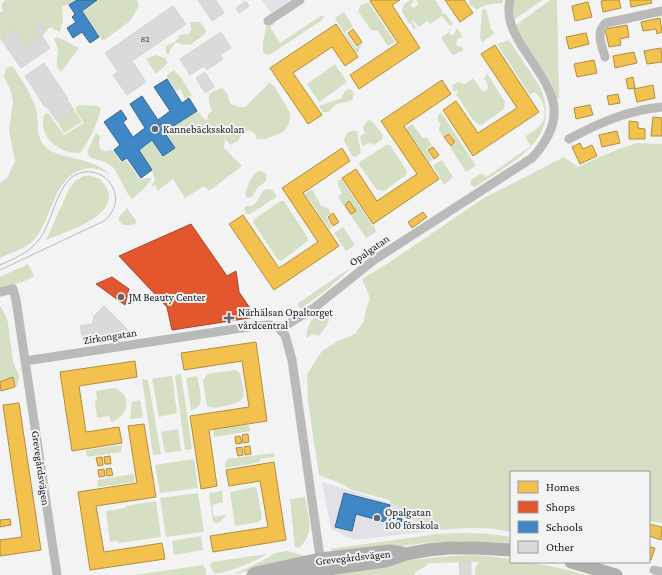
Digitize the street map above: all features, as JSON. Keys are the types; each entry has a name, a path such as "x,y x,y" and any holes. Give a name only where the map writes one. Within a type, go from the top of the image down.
{"street":[{"path":"268,21 300,0"},
{"name":"Opalgatan","path":"280,329 310,311 374,260 532,158 541,148 553,125 555,116 554,101 548,86 515,35 510,22 510,0"},
{"path":"605,57 599,35 600,30 606,23 662,11"},
{"path":"569,138 622,115 662,107"},
{"path":"0,292 13,290 20,320 25,361"},
{"name":"Zirkongatan","path":"25,361 270,325 277,326 280,329"},
{"path":"280,329 285,335 289,345 292,360 321,565"},
{"name":"Grevegårdsvägen","path":"25,361 57,575"},
{"name":"Grevegårdsvägen","path":"253,575 256,573 321,565 390,551 406,554 449,548 510,550"},
{"path":"574,563 616,575"},
{"name":"Grevegårdsvägen","path":"286,575 321,565"}],"shaded area":[{"path":"262,0 290,0 271,13"},
{"name":"Opalgatan 100 förskola","path":"322,482 390,503 393,492 429,508 422,532 355,540 331,529"}],"green space":[{"path":"5,0 77,0 69,5 62,6 63,20 60,32 50,27 42,36 25,47 14,31 1,39 0,38 0,12 3,12 1,5"},
{"path":"97,0 137,0 139,6 130,21 103,41 82,11"},
{"path":"410,0 413,0 414,2 410,5 413,8 419,4 416,0 435,0 438,4 437,6 439,6 443,12 442,13 445,13 453,24 450,26 442,16 430,24 427,21 419,27 413,20 412,21 416,28 414,29 411,23 409,24 402,11 404,4"},
{"path":"469,0 503,0 502,3 485,5 477,10 470,5"},
{"path":"514,0 542,0 515,19 513,5"},
{"path":"550,0 557,0 559,99 557,99 551,82 516,25"},
{"path":"368,2 395,42 388,46 378,31 371,30 358,11 360,6"},
{"path":"483,9 486,9 491,29 495,33 482,42 480,38"},
{"path":"344,12 353,27 345,32 356,48 362,44 357,54 335,18"},
{"path":"322,15 324,17 322,20 271,54 267,55 263,52 266,27 272,23 275,23 270,27 280,43"},
{"path":"190,22 200,22 206,30 205,34 190,45 175,43 168,55 166,53 167,45 175,42 180,35 188,34 191,31"},
{"path":"457,28 463,37 457,39 456,45 463,48 463,50 454,55 441,38 449,32 451,35 454,35"},
{"path":"56,37 79,48 61,72 57,65 58,50 54,39"},
{"path":"509,40 540,87 545,105 545,112 543,103 538,95 535,92 530,95 497,44"},
{"path":"155,55 165,58 168,63 156,74 146,59"},
{"path":"335,64 347,82 319,102 307,84"},
{"path":"12,66 25,85 33,101 37,112 39,136 45,146 55,153 94,164 110,175 95,168 84,169 73,174 65,181 59,190 40,232 33,241 21,249 0,258 0,183 7,178 15,161 9,131 13,101 10,89 4,77 6,68"},
{"path":"174,70 182,79 192,95 185,99 180,89 176,91 166,76"},
{"path":"487,73 505,102 504,109 483,124 479,125 473,120 456,94 458,92 457,90 454,92 452,86 458,82 465,84 473,78 483,92 488,89 487,82 484,79"},
{"path":"269,82 275,87 290,113 288,126 283,132 266,139 257,139 255,134 250,130 243,132 238,141 230,145 225,139 224,148 242,166 209,191 204,186 185,198 173,179 157,191 156,185 151,187 155,180 152,170 139,150 152,140 175,148 164,132 197,111 207,121 208,115 212,110 209,95 213,91 222,88 227,93 230,103 238,107 246,107"},
{"path":"348,89 352,90 354,94 352,100 335,105 329,112 323,112 319,106 342,98 344,92"},
{"path":"78,105 97,106 101,108 93,132 87,143 80,153 72,153 58,147 47,137 43,123 44,115 48,113 64,135 84,123 75,109"},
{"path":"74,110 82,122 64,133 57,121"},
{"path":"441,112 476,166 466,172 450,147 456,143 450,133 443,137 439,130 440,124 437,119"},
{"path":"545,116 545,121 540,135 531,147 519,158 477,186 474,187 470,184 471,180 482,173 486,177 531,146 525,137 539,126"},
{"path":"369,120 372,121 383,135 382,139 374,145 369,143 363,146 360,136 365,133 363,128"},
{"path":"412,124 423,138 426,137 432,145 426,150 433,160 429,162 406,128"},
{"path":"351,131 357,131 361,153 355,157 352,156 344,140 346,134"},
{"path":"96,133 100,136 100,149 105,151 113,150 121,162 126,160 140,179 152,178 144,189 132,199 114,168 107,163 90,157 87,152"},
{"path":"637,143 662,144 662,523 650,521 650,471 510,471 510,532 478,528 422,532 424,522 416,519 389,500 352,490 340,483 319,475 308,401 307,374 322,351 338,341 355,334 364,321 370,298 362,279 384,266 484,198 564,157 578,167 616,150"},
{"path":"386,145 390,145 407,171 405,176 384,191 377,190 359,165 360,162"},
{"path":"442,160 453,177 444,185 433,166"},
{"path":"259,171 264,172 267,175 266,181 257,188 253,196 247,198 245,193 249,183 254,175"},
{"path":"84,176 96,177 103,182 109,196 107,205 90,221 46,240 69,189 76,180"},
{"path":"341,179 372,225 374,225 376,232 366,238 338,197 342,193 338,185 338,181"},
{"path":"266,189 272,190 276,194 276,197 250,214 246,214 244,208 254,204"},
{"path":"312,189 321,206 328,208 331,213 326,217 332,227 329,229 305,194"},
{"path":"281,201 284,201 308,238 308,241 281,261 278,260 253,222 254,219"},
{"path":"127,208 136,221 135,224 123,225 119,221 119,217"},
{"path":"343,227 355,245 346,251 334,233"},
{"path":"28,264 34,276 14,285 0,288 0,277"},
{"path":"353,266 328,289 300,309 297,304"},
{"path":"0,306 8,323 13,361 19,376 17,386 15,387 13,378 0,382"},
{"path":"322,314 327,316 329,320 327,325 319,336 313,334 306,338 310,323 314,317"},
{"path":"236,370 240,373 243,386 244,391 242,399 238,402 225,406 214,408 207,406 203,381 207,374"},
{"path":"181,374 192,449 185,450 175,375"},
{"path":"172,376 177,413 159,417 152,379"},
{"path":"197,376 201,396 199,405 191,410 186,378"},
{"path":"142,379 148,380 161,454 153,455"},
{"path":"114,388 124,395 126,400 125,410 122,415 111,422 109,416 97,418 95,401 97,400 96,391"},
{"path":"140,400 143,415 142,418 130,419 132,402"},
{"path":"249,425 250,431 214,437 213,429"},
{"path":"178,429 181,451 165,453 161,432"},
{"path":"122,445 121,452 87,457 86,450"},
{"path":"274,453 274,457 260,459 260,462 226,468 225,463 228,459"},
{"path":"194,459 198,488 160,493 155,465"},
{"path":"134,474 135,482 98,487 97,480"},
{"path":"254,487 257,489 262,518 259,522 235,526 230,492"},
{"path":"222,491 223,502 212,505 214,517 226,515 220,522 216,523 213,522 209,493"},
{"path":"198,493 204,532 166,537 160,498"},
{"path":"305,497 310,524 308,536 299,548 295,547 290,499"},
{"path":"156,501 161,537 119,543 118,541 110,542 106,511"},
{"path":"463,533 499,535 510,537 510,543 457,541 423,543 345,555 336,554 330,549 437,534"},
{"path":"201,536 203,550 174,555 172,541"},
{"path":"287,551 305,556 232,575 262,561 275,553"},
{"path":"267,554 226,572 214,573 210,566 212,562"},
{"path":"478,555 510,559 510,563 531,563 586,575 475,575 476,566 479,562 429,563 417,571 414,575 315,575 416,559"},
{"path":"203,565 206,569 206,575 135,575"}],"building: Homes":[{"path":"400,0 392,5 420,48 359,89 350,75 398,43 370,1"},
{"path":"445,0 464,0 473,13 460,22"},
{"path":"619,0 621,8 603,12 601,1"},
{"path":"630,0 651,0 652,3 631,7"},
{"path":"588,2 592,17 575,21 572,6"},
{"path":"660,18 662,32 657,34 656,29 643,31 641,22"},
{"path":"336,24 358,57 345,66 332,47 293,73 322,115 308,124 270,68"},
{"path":"627,25 629,37 620,39 621,45 609,47 605,29"},
{"path":"353,29 362,42 357,46 348,33"},
{"path":"586,33 589,44 569,49 566,37"},
{"path":"495,45 539,112 473,156 443,110 456,101 478,133 517,108 481,54"},
{"path":"661,48 662,62 647,64 644,51"},
{"path":"634,52 637,63 615,68 613,56"},
{"path":"594,60 597,73 577,77 574,64"},
{"path":"633,77 635,88 628,89 626,79"},
{"path":"442,80 451,94 404,126 439,179 373,224 342,178 356,169 377,201 417,174 381,121"},
{"path":"653,85 655,98 637,102 634,89"},
{"path":"618,94 620,103 609,105 607,96"},
{"path":"590,105 593,115 576,119 574,108"},
{"path":"653,117 662,118 662,136 651,136"},
{"path":"629,121 638,122 638,128 645,129 645,139 629,139"},
{"path":"617,131 620,143 602,147 599,135"},
{"path":"449,134 455,142 451,146 444,137"},
{"path":"580,143 583,149 592,145 597,156 580,164 572,147"},
{"path":"433,147 439,155 434,159 428,150"},
{"path":"342,148 350,161 303,193 339,246 274,290 229,224 243,215 279,268 318,242 282,188"},
{"path":"349,201 356,211 351,214 345,205"},
{"path":"423,212 427,217 412,228 408,222"},
{"path":"333,213 339,222 333,226 328,217"},
{"path":"256,342 267,421 209,430 217,486 201,489 190,416 249,407 242,361 184,370 181,353"},
{"path":"135,361 137,377 79,386 86,432 119,427 122,443 72,451 60,372"},
{"path":"13,377 15,387 1,391 0,382"},
{"path":"19,403 41,550 0,556 0,540 22,537 3,405"},
{"path":"144,424 156,497 96,506 104,552 162,543 165,559 90,570 78,492 137,483 128,426"},
{"path":"248,434 249,442 243,443 242,435"},
{"path":"240,436 242,443 236,444 235,437"},
{"path":"250,446 251,454 245,455 244,447"},
{"path":"242,447 243,455 238,456 236,448"},
{"path":"110,456 111,464 105,464 104,457"},
{"path":"102,457 103,465 98,466 96,458"},
{"path":"274,462 286,540 213,552 210,536 268,527 260,481 229,486 226,470"},
{"path":"111,468 113,475 107,476 106,469"},
{"path":"104,469 105,476 99,477 98,470"},
{"path":"10,519 11,525 0,527 0,520"},
{"path":"650,524 662,527 661,540 650,536"},
{"path":"650,547 655,548 650,560"}],"building: Shops":[{"path":"191,224 227,276 236,271 239,292 256,317 172,330 167,307 119,256"},
{"name":"JM Beauty Center","path":"112,277 129,289 125,305 96,284"}],"building: Schools":[{"path":"77,0 97,0 82,11 99,37 90,43 82,32 73,38 67,28 76,22 72,17 75,14 69,5"},
{"path":"167,79 182,103 189,98 197,111 164,132 175,148 163,156 152,140 139,150 152,170 141,178 127,158 122,161 114,150 120,145 104,122 121,110 127,119 123,122 133,137 145,128 130,104 142,96 158,120 170,111 154,87"},
{"path":"344,493 390,505 385,522 356,514 352,531 335,527"},
{"path":"391,517 402,519 401,525 389,522"}],"building: Other":[{"path":"198,0 216,0 224,13 212,21"},
{"path":"246,1 249,6 239,13 236,8"},
{"path":"173,6 186,24 132,61 146,82 127,95 113,75 118,72 105,53"},
{"path":"38,25 43,26 42,34 36,33"},
{"path":"14,30 25,47 42,36 50,48 21,68 1,39"},
{"path":"221,32 231,48 220,55 223,59 207,70 204,66 190,75 180,59"},
{"path":"44,63 74,110 57,121 46,106 45,107 25,76"},
{"path":"205,72 214,87 205,93 196,78"},
{"path":"104,306 131,333 83,341 80,326 92,324 93,317"},
{"path":"459,562 471,562 471,575 460,575"}],"tram line":[{"path":"0,265 16,258 38,241 44,232 58,197 71,178 80,173 92,172 99,174 109,182 116,197 113,210 108,218 0,270"}],"place":[{"name":"Kannebäcksskolan","path":"155,129"},
{"name":"JM Beauty Center","path":"121,297"},
{"name":"Närhälsan Opaltorget vårdcentral","path":"229,318"},
{"name":"Opalgatan 100 förskola","path":"377,518"}]}
